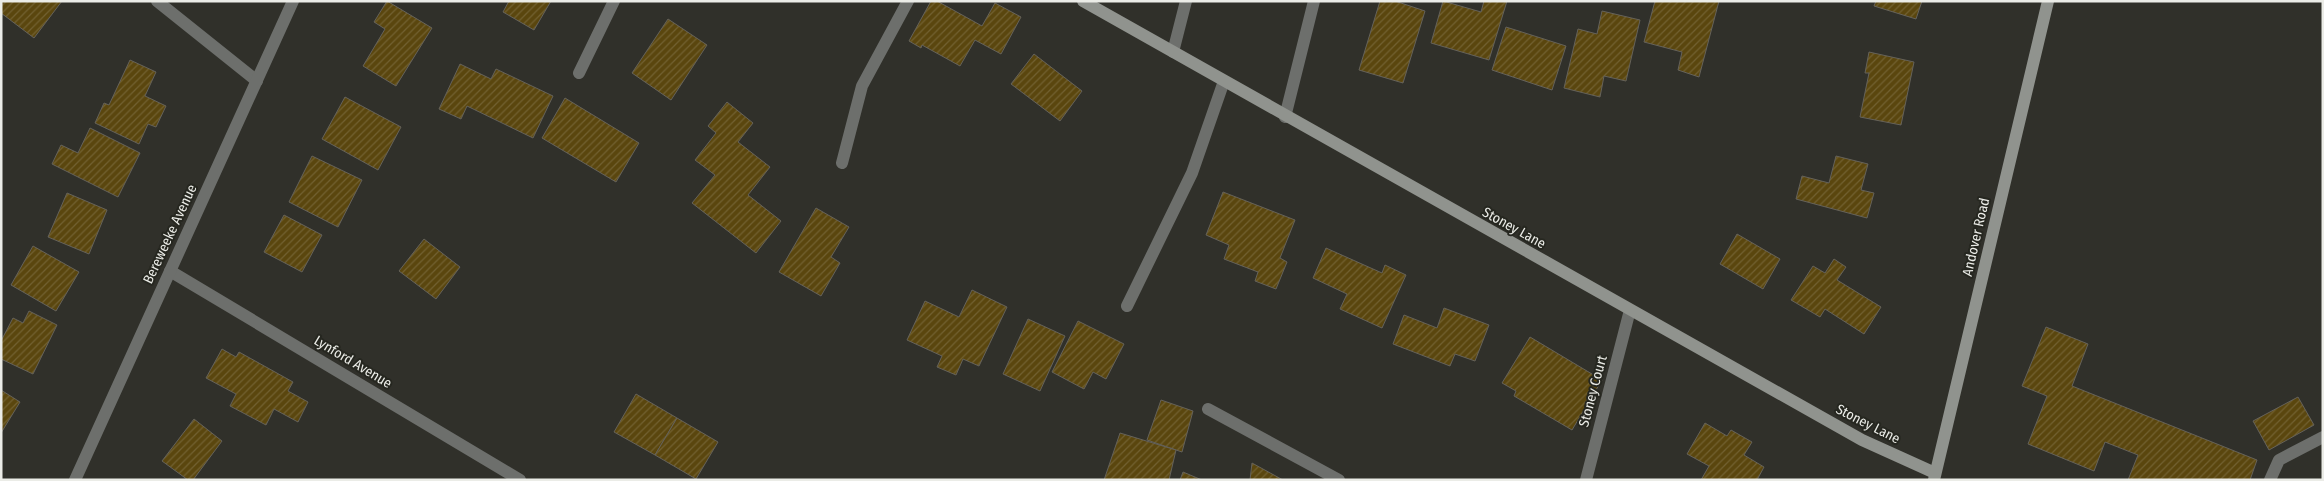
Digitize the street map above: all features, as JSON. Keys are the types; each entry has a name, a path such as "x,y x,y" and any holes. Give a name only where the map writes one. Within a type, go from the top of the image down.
{"street":[{"path":"157,1 257,81"},
{"name":"Bereweeke Avenue","path":"75,480 293,1"},
{"path":"579,73 614,1"},
{"path":"842,163 862,86 908,1"},
{"name":"Stoney Lane","path":"1083,1 1862,440 1934,476"},
{"path":"1173,52 1186,1"},
{"path":"1286,117 1314,1"},
{"name":"Andover Road","path":"1934,476 2048,1"},
{"path":"1127,306 1192,173 1224,81"},
{"name":"Lynford Avenue","path":"170,271 520,480"},
{"name":"Stoney Court","path":"1586,480 1630,310"},
{"path":"1208,409 1339,480"},
{"path":"2270,480 2279,460 2323,437"}],"building":[{"path":"1,1 62,1 34,38 1,13"},
{"path":"387,1 432,28 396,86 363,66 385,29 374,22"},
{"path":"509,1 551,1 534,30 503,12"},
{"path":"931,1 937,1 982,26 995,3 1021,17 1001,54 975,40 960,66 922,45 921,48 909,41"},
{"path":"1380,1 1395,1 1425,11 1403,83 1359,70"},
{"path":"1443,1 1481,12 1484,1 1507,1 1489,60 1431,43"},
{"path":"1655,1 1719,1 1699,77 1678,70 1682,52 1644,42"},
{"path":"1876,1 1922,1 1916,19 1874,6"},
{"path":"1602,11 1640,20 1626,81 1604,76 1600,97 1564,88 1578,29 1597,34"},
{"path":"668,19 707,45 671,100 632,73"},
{"path":"1506,27 1566,46 1552,90 1492,70"},
{"path":"1869,52 1914,62 1901,125 1860,117 1869,73 1865,73"},
{"path":"1034,54 1082,91 1060,121 1011,84"},
{"path":"130,60 156,72 145,96 166,106 156,127 148,124 139,144 95,123 104,103 109,105"},
{"path":"460,64 491,79 496,69 553,96 533,138 467,106 461,119 439,109"},
{"path":"345,97 401,127 378,170 322,139"},
{"path":"565,98 639,143 616,182 542,138"},
{"path":"727,102 753,123 738,142 770,167 748,195 781,221 756,253 692,203 715,175 695,160 716,133 708,126"},
{"path":"90,128 140,153 118,197 52,164 61,145 78,153"},
{"path":"312,156 362,180 338,227 289,202"},
{"path":"1836,156 1868,164 1861,190 1874,193 1867,218 1796,199 1802,176 1829,183"},
{"path":"1223,192 1295,220 1280,258 1287,262 1276,289 1255,281 1258,272 1224,259 1229,245 1206,235"},
{"path":"67,193 107,210 89,254 48,237"},
{"path":"816,208 849,227 831,257 840,263 821,296 779,272"},
{"path":"284,215 322,235 302,272 264,252"},
{"path":"1737,234 1780,259 1763,289 1720,264"},
{"path":"424,239 460,267 436,299 399,271"},
{"path":"33,246 79,272 56,311 11,285"},
{"path":"1326,248 1382,273 1385,265 1406,275 1382,328 1340,309 1347,294 1313,278"},
{"path":"1834,259 1846,267 1837,280 1881,307 1864,334 1825,309 1820,317 1791,300 1813,266 1825,273"},
{"path":"972,290 1007,307 979,366 963,359 956,375 937,367 942,356 907,340 925,301 959,317"},
{"path":"1444,308 1489,325 1475,361 1455,354 1450,366 1393,344 1404,315 1437,328"},
{"path":"29,311 57,325 33,374 1,359 1,341 13,318 23,323"},
{"path":"1028,319 1065,336 1040,391 1003,374"},
{"path":"1078,321 1124,344 1106,379 1093,372 1084,389 1052,372"},
{"path":"2046,327 2088,344 2072,386 2257,460 2250,480 2128,480 2138,455 2105,442 2094,471 2028,444 2047,396 2022,386"},
{"path":"1530,337 1602,380 1572,430 1514,396 1516,391 1502,383"},
{"path":"222,349 236,357 239,352 293,382 288,391 308,402 298,422 274,409 266,425 230,406 236,394 206,378"},
{"path":"1,390 20,402 1,433"},
{"path":"636,394 677,418 655,455 614,432"},
{"path":"2298,397 2314,425 2269,450 2253,421"},
{"path":"1161,400 1193,411 1182,452 1147,440"},
{"path":"677,418 718,442 696,479 655,455"},
{"path":"194,419 222,441 193,480 188,480 162,461"},
{"path":"1705,423 1727,436 1731,430 1752,442 1744,455 1764,467 1757,480 1701,480 1709,466 1687,454"},
{"path":"1120,433 1176,450 1169,480 1104,480"},
{"path":"1252,463 1283,480 1250,480"},
{"path":"1183,472 1202,480 1180,480"}]}
